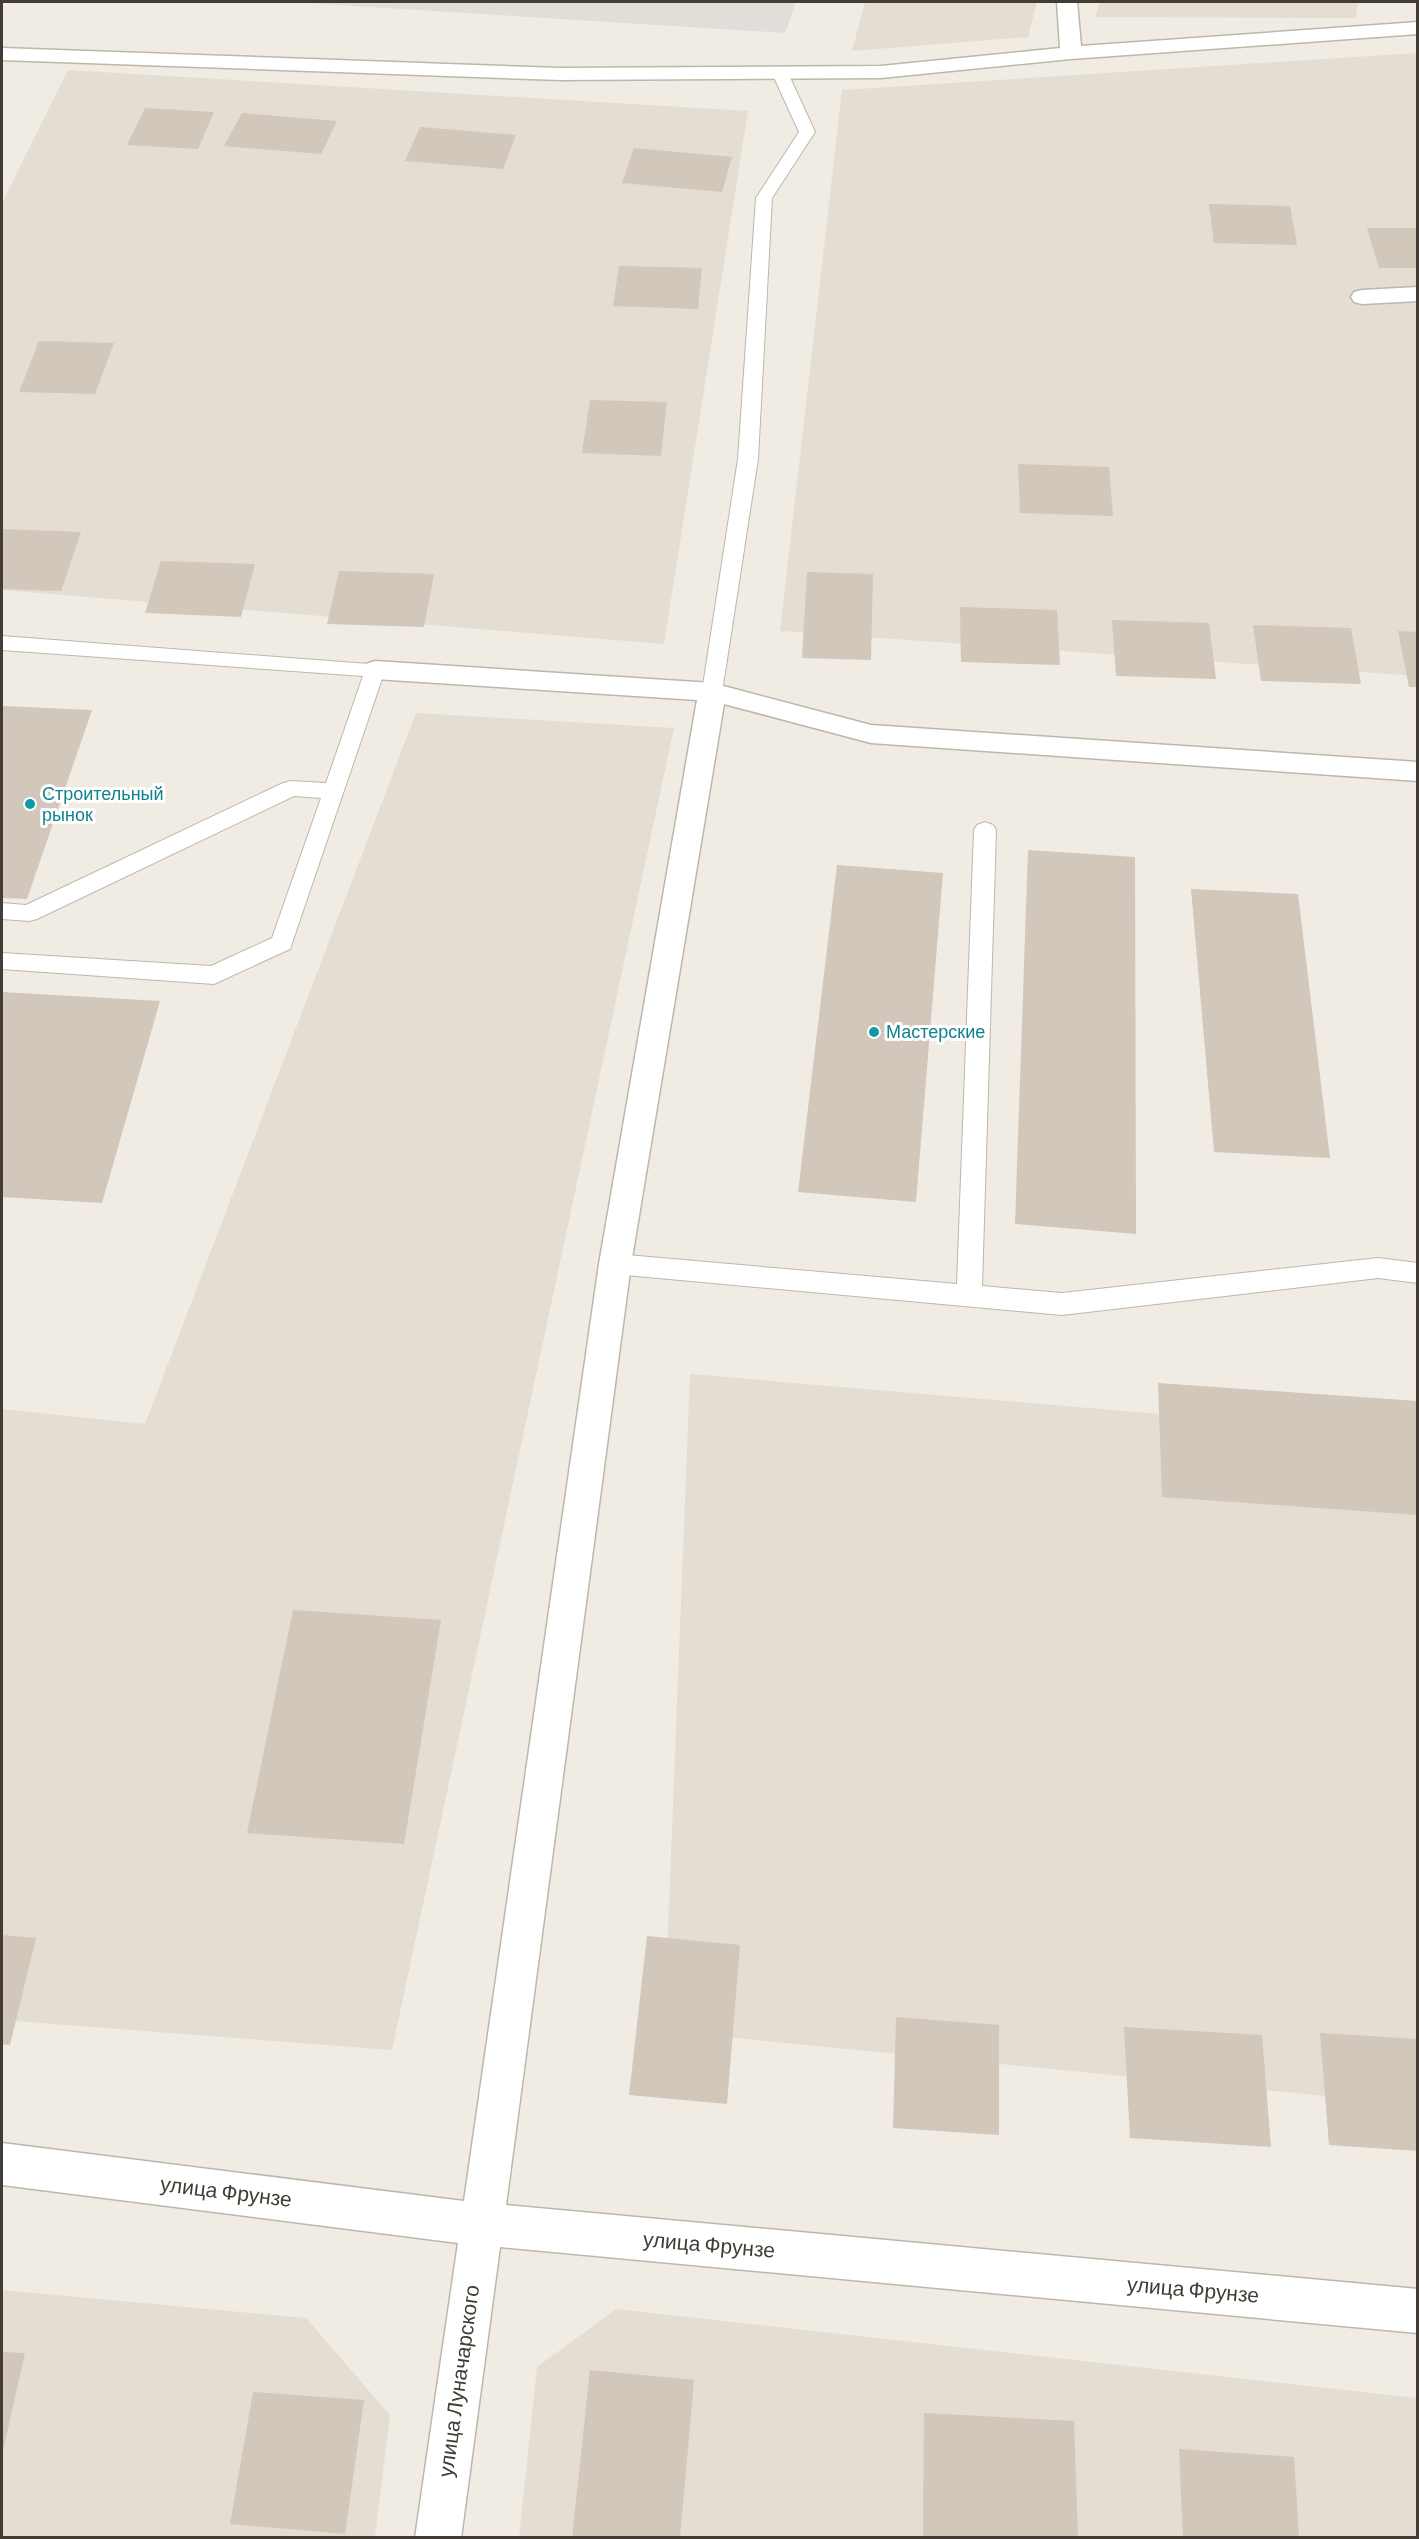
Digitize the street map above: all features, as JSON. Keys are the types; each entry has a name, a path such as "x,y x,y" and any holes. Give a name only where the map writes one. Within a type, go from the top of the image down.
{"street":[{"path":"1067,2 1071,53"},
{"path":"2,54 560,74 881,72 1413,22"},
{"path":"1362,297 1418,294"},
{"path":"375,670 712,692 872,734 1418,772"},
{"name":"улица Луначарского","path":"438,2538 615,1264 712,692"},
{"name":"улица Фрунзе","path":"2,2164 480,2224 1418,2311"}],"lane":[{"path":"712,692 748,459 764,198 807,132 780,73"},
{"path":"2,643 375,670 282,943 214,975 2,961"},
{"path":"2,911 29,913 291,789 334,791"},
{"path":"969,1296 985,830"},
{"path":"615,1264 1062,1304 1378,1268 1418,1273"}],"shaded area":[{"path":"290,2 796,2 785,33"},
{"path":"865,2 1037,2 1028,37 852,51"},
{"path":"1100,2 1358,2 1356,18 1095,17"},
{"path":"1417,53 1417,676 780,631 842,90"},
{"path":"68,70 748,111 664,644 2,590 2,203"},
{"path":"416,713 674,728 392,2050 2,2020 2,1409 145,1424"},
{"path":"690,1374 1417,1436 1417,2105 664,2031"},
{"path":"2,2290 306,2318 390,2415 375,2537 2,2537"},
{"path":"616,2309 1417,2398 1417,2537 519,2538 537,2367"}],"building":[{"path":"145,108 214,112 198,149 127,145"},
{"path":"242,113 337,121 321,154 224,146"},
{"path":"420,127 516,135 503,169 405,161"},
{"path":"634,148 732,157 722,192 622,183"},
{"path":"1209,204 1290,206 1297,245 1214,243"},
{"path":"1367,228 1418,228 1418,268 1379,268"},
{"path":"619,266 702,268 698,309 613,306"},
{"path":"39,341 114,343 95,394 19,392"},
{"path":"590,400 667,402 661,456 582,453"},
{"path":"1018,464 1109,467 1113,516 1020,513"},
{"path":"2,529 81,532 61,591 2,589"},
{"path":"161,561 255,564 241,617 145,613"},
{"path":"339,571 434,574 424,627 327,624"},
{"path":"807,572 873,574 871,660 802,658"},
{"path":"960,607 1057,610 1060,665 961,662"},
{"path":"1112,620 1209,623 1216,679 1116,676"},
{"path":"1253,625 1351,628 1361,684 1261,681"},
{"path":"1398,631 1418,632 1418,687 1409,687"},
{"name":"Строительный рынок","path":"2,706 92,710 27,899 2,898"},
{"path":"1028,850 1135,857 1136,1234 1015,1224"},
{"name":"Мастерские","path":"837,865 943,873 916,1202 798,1192"},
{"path":"1191,889 1298,894 1330,1158 1214,1152"},
{"path":"2,992 160,1001 102,1203 2,1197"},
{"path":"1158,1383 1418,1401 1418,1515 1162,1497"},
{"path":"293,1610 441,1620 404,1844 247,1833"},
{"path":"2,1935 36,1938 10,2045 2,2044"},
{"path":"647,1936 740,1945 727,2104 629,2095"},
{"path":"896,2017 999,2025 999,2135 893,2128"},
{"path":"1124,2027 1262,2035 1271,2147 1130,2138"},
{"path":"1320,2033 1418,2039 1418,2151 1329,2145"},
{"path":"2,2352 25,2353 2,2455"},
{"path":"590,2370 694,2380 680,2538 572,2538"},
{"path":"253,2392 364,2400 345,2534 230,2524"},
{"path":"924,2413 1074,2421 1078,2538 923,2538"},
{"path":"1179,2449 1294,2457 1299,2538 1183,2538"}],"place":[{"name":"Строительный рынок","path":"30,804"},
{"name":"Мастерские","path":"874,1032"}]}
